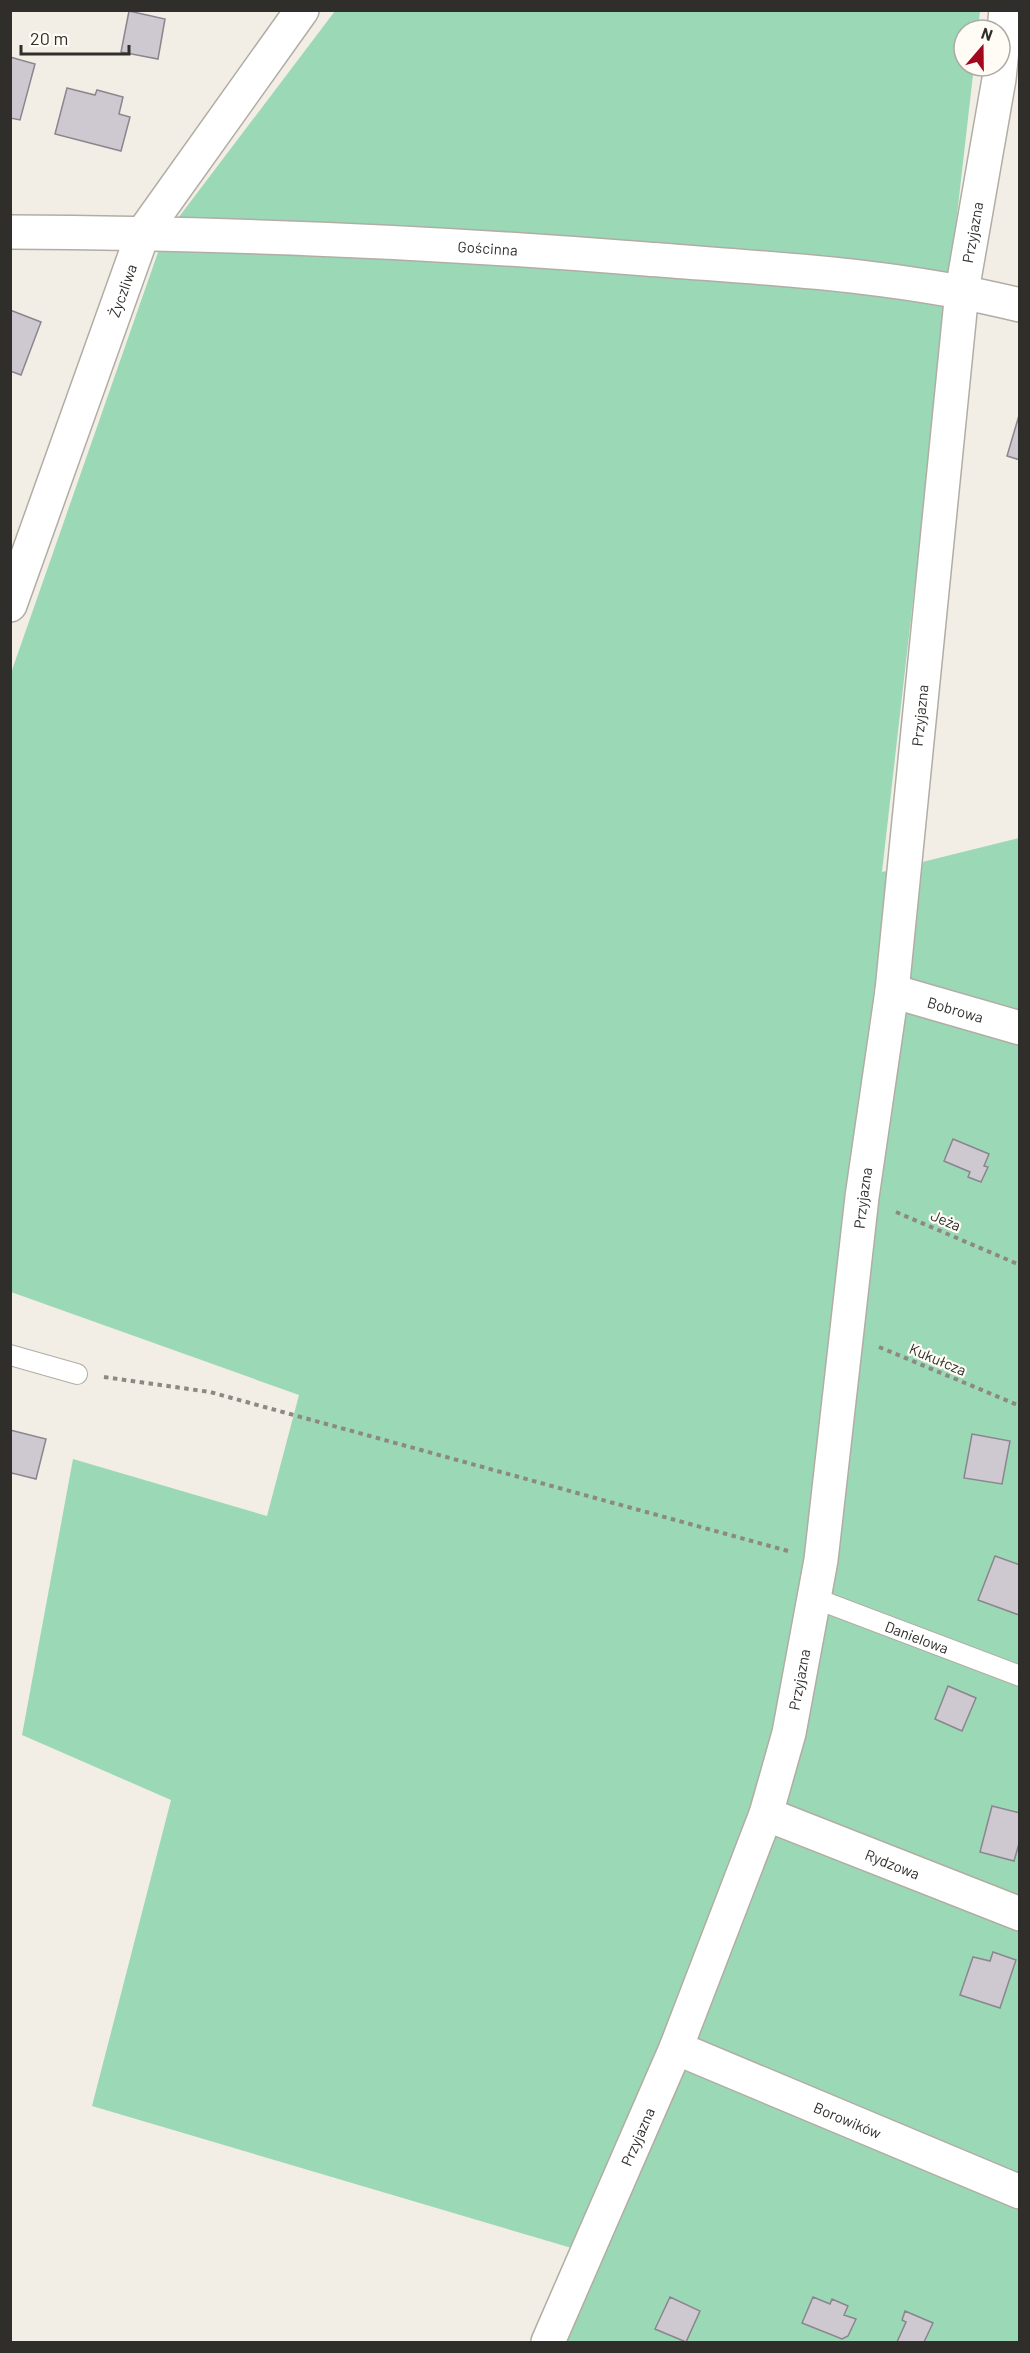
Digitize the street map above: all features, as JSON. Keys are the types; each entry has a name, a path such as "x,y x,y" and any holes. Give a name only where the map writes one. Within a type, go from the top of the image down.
{"street":[{"name":"Życzliwa","path":"10,605 143,233 302,10"},
{"name":"Przyjazna","path":"548,2343 676,2048 766,1814 789,1733 821,1560 862,1197 892,991 963,291 999,79 1006,10"},
{"name":"Gościnna","path":"10,232 143,233 531,250 862,276 963,291 1020,305"},
{"name":"Bobrowa","path":"892,991 1020,1028"},
{"name":"Rydzowa","path":"766,1814 1020,1914"},
{"name":"Borowików","path":"676,2048 1020,2192"}],"lane":[{"path":"10,1355 77,1374"},
{"name":"Danielowa","path":"814,1598 1020,1676"}],"path":[{"name":"Jeża","path":"862,1197 1020,1265"},
{"name":"Kukułcza","path":"848,1334 1020,1406"},
{"path":"77,1374 210,1392 821,1560"}],"green space":[{"path":"335,11 980,11 979,18 952,18 952,78 973,78 882,872 1019,838 1019,2342 536,2342 575,2249 92,2106 171,1800 22,1735 73,1459 267,1516 299,1395 11,1292 11,673 163,238"}],"building":[{"path":"129,11 165,19 158,59 121,52"},
{"path":"10,57 35,64 20,120 10,118"},
{"path":"67,88 95,95 97,90 123,97 119,114 130,117 121,151 55,134"},
{"path":"10,310 41,322 21,375 10,371"},
{"path":"1020,412 1020,460 1007,456"},
{"path":"953,1139 989,1154 984,1166 988,1167 981,1182 968,1177 970,1172 944,1161"},
{"path":"10,1430 46,1439 36,1479 12,1473 10,1477"},
{"path":"972,1434 1010,1441 1002,1484 964,1478"},
{"path":"995,1556 1020,1565 1019,1615 978,1600"},
{"path":"948,1686 976,1698 962,1731 935,1719"},
{"path":"992,1806 1020,1813 1020,1840 1014,1861 980,1852"},
{"path":"993,1952 1016,1960 1000,2008 960,1995 973,1957 990,1961"},
{"path":"670,2297 700,2311 686,2342 655,2329"},
{"path":"813,2297 830,2304 832,2299 848,2306 844,2315 856,2319 848,2336 842,2339 802,2323"},
{"path":"905,2311 933,2323 924,2342 897,2342 906,2322 902,2320"}]}
